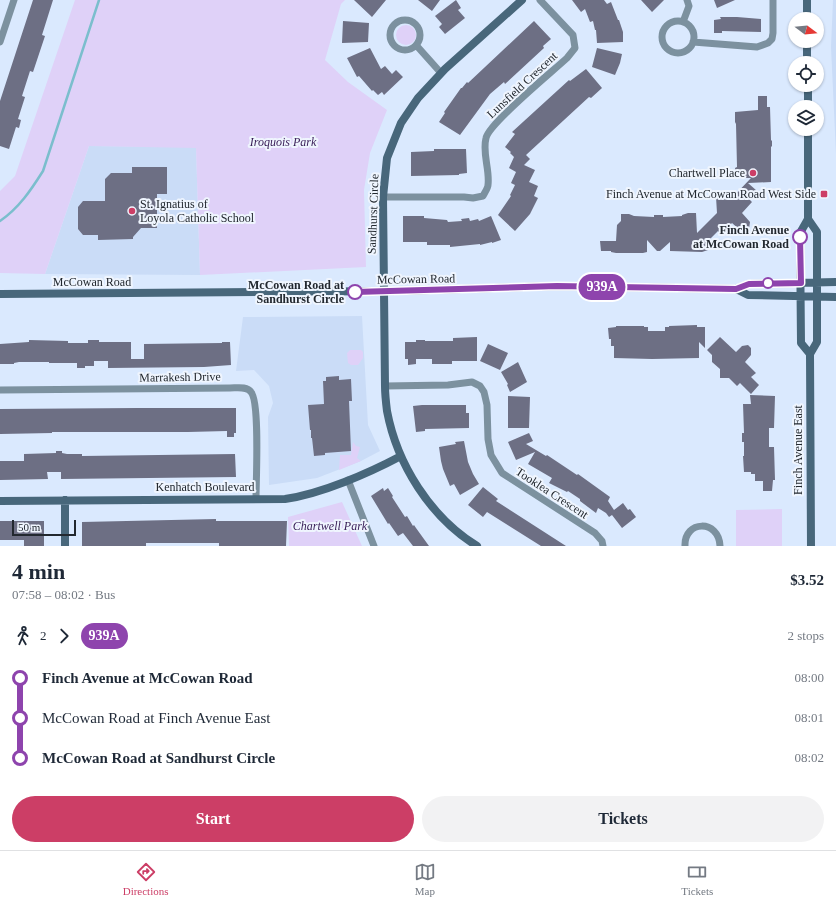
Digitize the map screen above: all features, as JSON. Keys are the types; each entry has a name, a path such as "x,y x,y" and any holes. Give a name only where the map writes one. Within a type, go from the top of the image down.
{"main road":[{"name":"Sandhurst Circle","path":"477,546 463,538 437,511 420,489 401,456 391,427 387,409 385,386 383,197 387,158 401,123 418,98 441,73 522,0"},
{"path":"807,0 807,12"},
{"name":"Finch Avenue East","path":"808,136 808,219 800,232 801,343 810,354"},
{"name":"Finch Avenue East","path":"808,219 817,232 818,297 817,342 810,354 811,546"},
{"name":"McCowan Road","path":"0,294 384,291 557,286 736,289 749,284 836,282"},
{"name":"McCowan Road","path":"736,289 748,296 836,297"},
{"name":"Kenhatch Boulevard","path":"0,501 285,499 324,489 401,456"},
{"path":"65,500 65,546"}],"street":[{"path":"0,42 14,0"},
{"name":"Lunsfield Crescent","path":"383,197 464,196 473,198 483,196 488,186 485,149 486,138 490,130 505,114 567,58 575,48 573,35 540,0"},
{"path":"683,22 689,6 687,0"},
{"path":"693,42 757,47 768,43 772,39 773,33 773,0"},
{"path":"404,20 414,23 420,36 416,45 407,50 398,49 394,46 389,37 395,23 404,20"},
{"path":"683,22 691,28 694,37 693,42 689,49 681,53 672,52 665,45 663,40 664,30 672,23 683,22"},
{"path":"416,45 441,73"},
{"name":"Tooklea Crescent","path":"385,386 448,385 472,382 480,386 484,392 487,406 488,439 491,455 502,473 595,533 602,541 603,546"},
{"name":"Marrakesh Drive","path":"0,390 248,389 252,393 256,411 256,499"},
{"path":"348,480 374,546"},
{"path":"685,546 685,541 689,532 696,527 702,526 714,530 718,534 720,546"}],"shaded area":[{"path":"833,0 836,0 836,154 831,47"},
{"name":"St. Ignatius of Loyola Catholic School","path":"89,146 196,147 200,275 45,274"},
{"path":"362,316 368,425 380,451 361,461 317,478 269,485 268,417 273,403 269,386 254,370 236,371 243,317"}],"green space":[{"name":"Iroquois Park","path":"75,0 345,0 341,4 325,60 348,82 387,110 370,153 364,190 366,267 200,275 196,148 89,146 45,274 0,273 0,191 15,176"},
{"path":"402,25 410,25 416,31 416,39 410,45 402,45 396,39 396,31"},
{"path":"350,350 361,350 363,352 363,358 358,365 351,365 348,363 347,353"},
{"path":"353,442 356,446 360,447 357,458 361,461 339,470 340,455 351,455"},
{"name":"Chartwell Park","path":"342,502 362,546 289,546 288,517"},
{"path":"782,509 782,546 736,546 736,510"}],"building":[{"path":"33,0 53,0 42,35 45,36 33,72 30,71 22,96 25,97 18,119 21,120 19,128 16,127 9,149 0,146 0,101"},
{"path":"354,0 386,0 372,17"},
{"path":"418,0 440,0 432,11"},
{"path":"456,0 461,8 458,10 465,18 445,34 439,27 442,24 435,16"},
{"path":"572,0 604,0 607,4 611,2 623,32 623,42 597,43 596,30 593,21 590,22 585,9 581,12"},
{"path":"641,0 664,0 652,12"},
{"path":"714,0 735,0 717,8"},
{"path":"720,17 761,19 761,32 722,31 722,33 714,33 714,20 721,19"},
{"path":"343,21 369,23 368,42 342,43"},
{"path":"534,21 551,39 543,46 544,48 505,84 504,82 490,94 460,135 439,122 445,113 444,112 461,88"},
{"path":"370,48 381,69 385,66 392,74 396,70 403,77 384,95 382,92 378,95 373,90 372,91 359,76 357,77 347,58"},
{"path":"597,48 622,54 615,75 592,67"},
{"path":"586,69 602,88 591,98 589,97 526,155 530,159 524,165 535,170 529,182 538,186 534,196 538,198 530,214 515,231 498,215 511,196 510,195 515,185 511,183 516,172 509,168 514,157 505,147 515,134 512,132 569,80 570,81"},
{"name":"Chartwell Place","path":"758,96 767,96 767,107 770,107 772,141 771,182 748,183 757,191 749,199 752,202 742,213 750,222 749,229 740,230 732,223 721,234 718,231 708,241 708,250 702,252 670,251 670,242 660,251 657,251 647,240 647,252 643,253 616,253 611,251 601,251 600,241 616,241 617,225 621,221 621,214 654,217 654,215 663,215 663,217 682,216 688,213 696,213 697,233 717,213 716,197 731,199 751,178 736,178 735,112 758,110"},
{"path":"434,149 466,149 467,173 459,175 411,176 411,152 434,151"},
{"path":"132,167 167,167 167,194 157,194 157,228 141,228 133,239 98,240 98,235 83,235 78,229 78,207 83,201 105,201 105,179 111,173 132,173"},
{"path":"403,216 424,216 424,218 447,220 448,222 462,221 461,219 469,218 470,221 478,219 479,221 491,216 501,240 480,245 450,247 450,245 427,245 427,242 403,242"},
{"path":"697,325 697,327 705,327 705,348 699,342 699,358 614,358 614,346 611,346 608,328 616,326 644,326 648,327 648,331 665,331 665,327 669,326"},
{"path":"477,337 477,361 452,361 452,364 432,364 432,359 416,359 416,364 408,365 408,359 405,359 405,342 416,342 416,340 453,341 453,338"},
{"path":"720,337 736,352 742,346 748,345 751,348 751,355 745,362 756,373 751,377 759,385 751,394 740,383 737,386 729,378 720,378 720,369 712,362 712,355 707,350"},
{"path":"29,340 68,341 68,343 88,343 88,340 99,340 99,342 131,342 131,359 144,359 144,344 230,342 231,365 204,367 108,368 108,361 94,361 94,366 77,368 77,363 19,362 14,364 0,364 0,344 29,342"},
{"path":"488,344 508,353 500,370 480,361"},
{"path":"518,362 527,382 510,392 507,385 508,384 501,372"},
{"path":"339,376 339,380 351,379 352,401 349,401 351,451 325,453 325,455 314,456 308,405 324,404 323,381 326,381 326,377"},
{"path":"750,395 775,396 774,428 769,428 769,447 774,447 775,480 773,480 772,491 763,491 763,481 755,481 755,474 751,474 751,472 744,472 744,442 742,442 742,433 744,433 743,404 751,404"},
{"path":"508,396 530,397 529,428 508,428"},
{"path":"466,405 466,413 469,413 469,428 425,429 425,431 416,432 413,406"},
{"path":"236,408 236,433 234,433 234,437 227,437 227,431 52,432 0,434 0,409"},
{"path":"529,433 533,441 526,444 546,456 547,455 577,475 578,474 610,497 608,501 614,510 623,503 636,517 622,528 612,515 609,517 598,508 596,513 568,491 567,492 549,483 552,478 528,464 535,452 516,460 508,442"},
{"path":"464,441 468,462 479,484 460,495 454,484 450,486 443,469 439,447"},
{"path":"56,451 62,451 62,453 67,454 82,454 82,456 235,454 236,477 61,479 61,472 47,472 48,479 0,480 0,461 24,461 24,454 56,453"},
{"path":"483,487 498,499 496,501 566,546 541,546 487,512 483,517 468,505"},
{"path":"383,488 384,491 388,488 405,517 407,516 429,546 413,546 403,533 398,536 389,523 388,524 371,496"},
{"path":"216,519 216,521 287,521 286,546 219,546 219,543 146,543 146,546 82,546 82,522"},
{"path":"0,521 44,521 44,546 24,546 24,540 0,540"}],"waterway":[{"path":"0,221 19,204 43,171 99,0"}],"bus line":[{"name":"939A","path":"355,292 557,286 736,289 749,284 801,283 800,237"}],"place":[{"name":"Chartwell Place","path":"753,173"},
{"name":"Finch Avenue at McCowan Road West Side","path":"824,194"},
{"name":"St. Ignatius of Loyola Catholic School","path":"132,211"},
{"name":"Finch Avenue at McCowan Road","path":"800,237"},
{"name":"McCowan Road at Sandhurst Circle","path":"355,292"}]}
